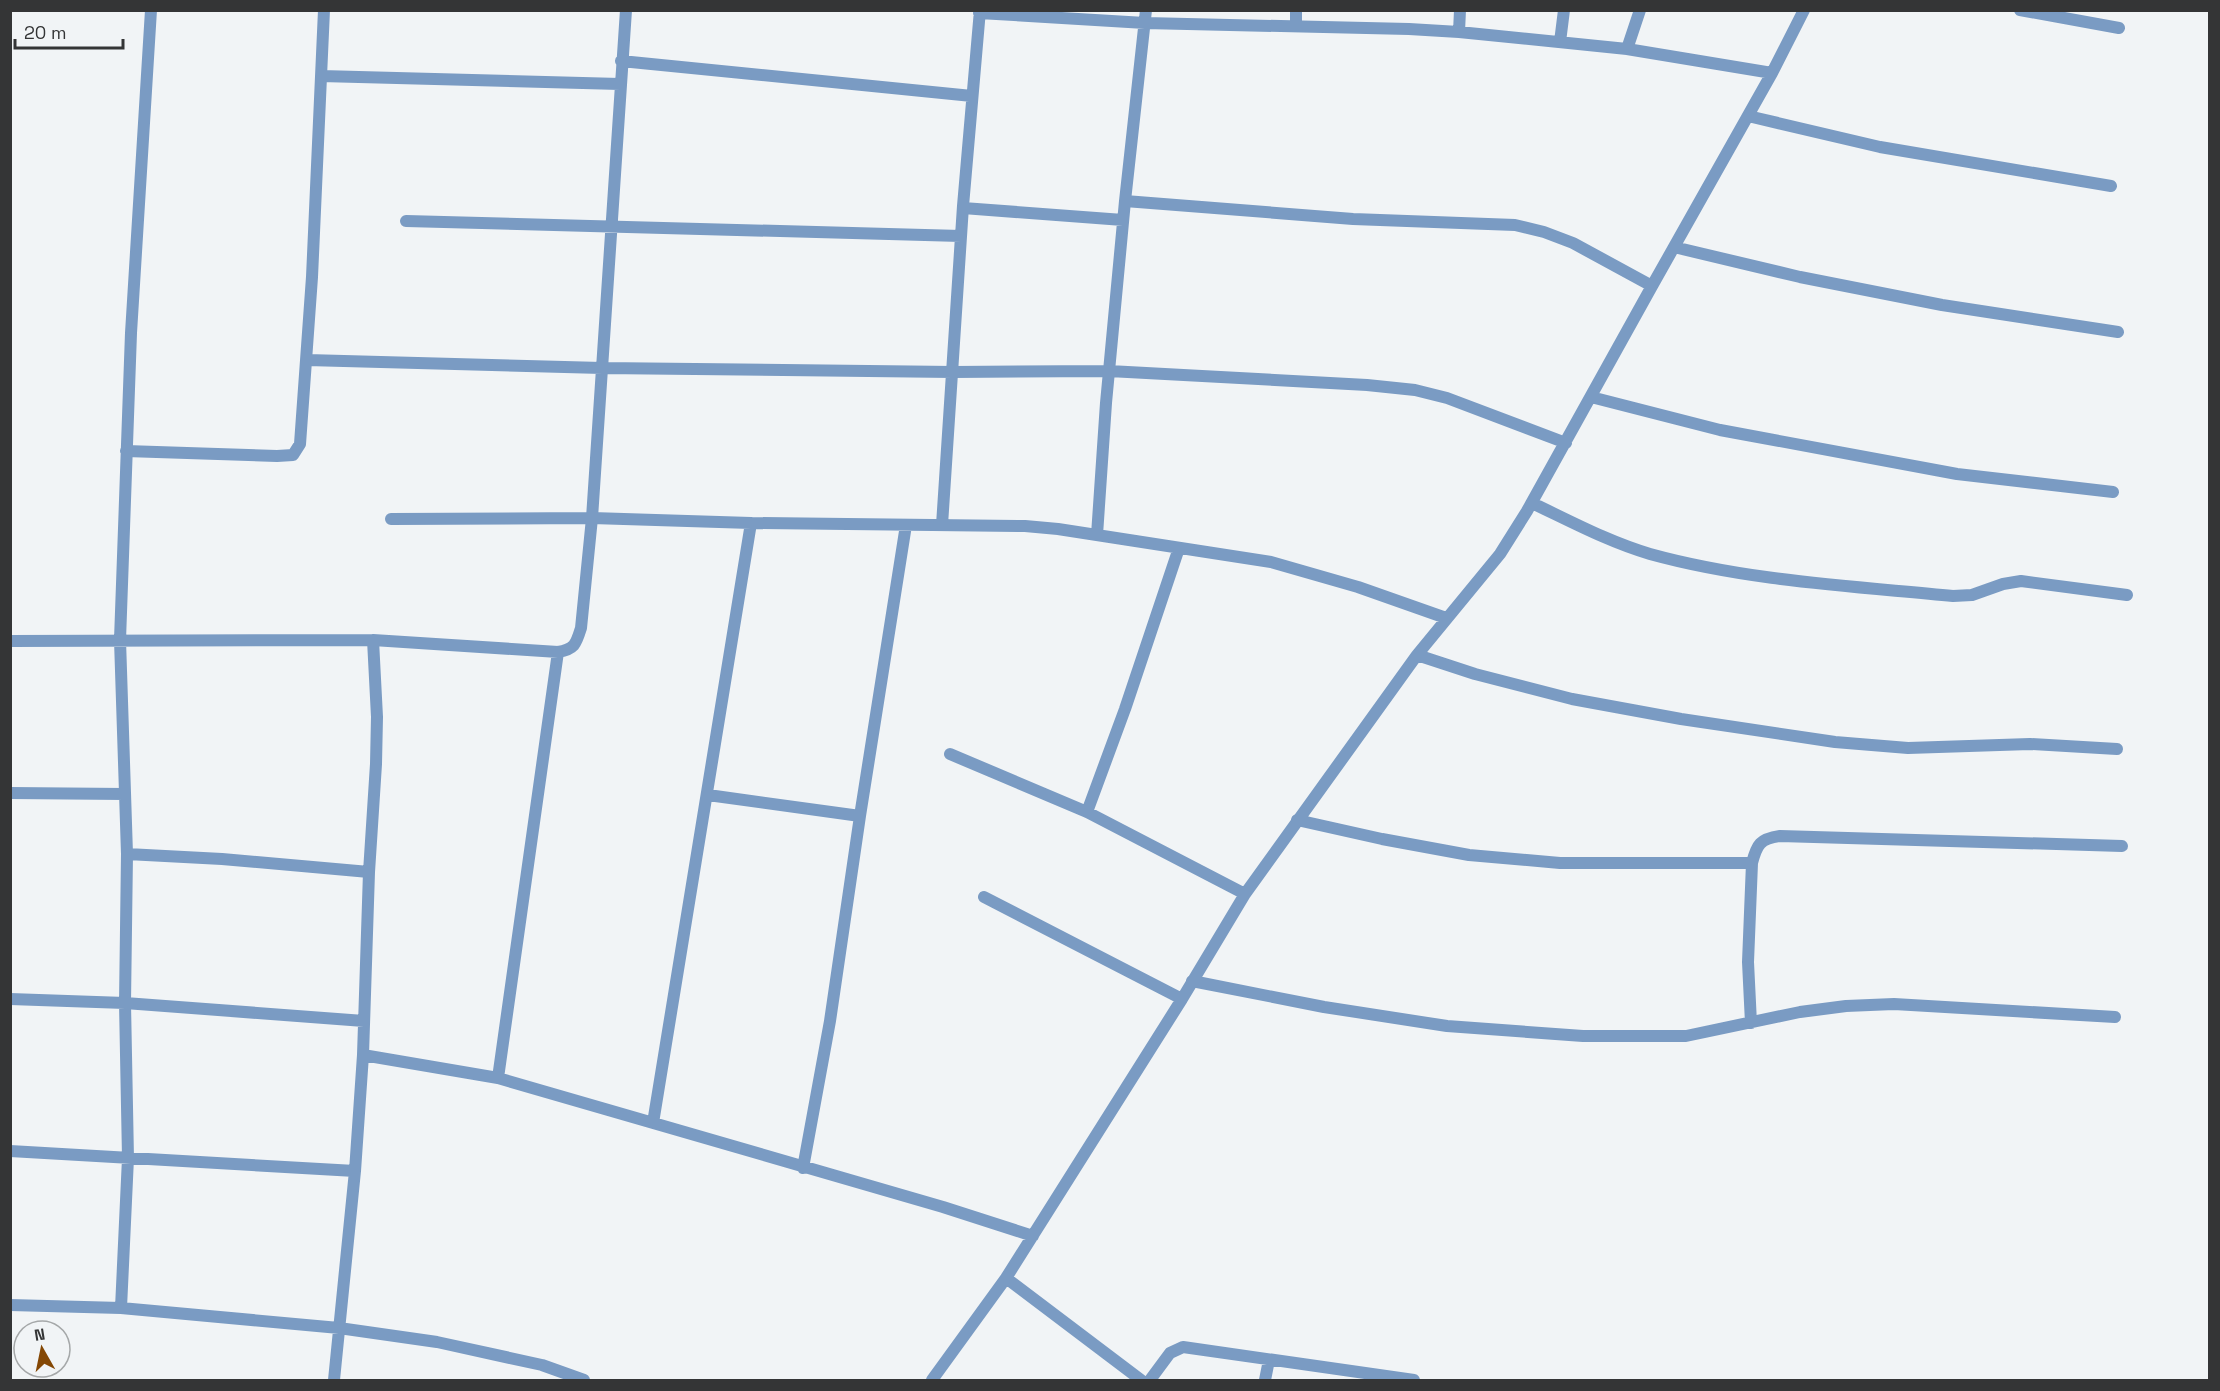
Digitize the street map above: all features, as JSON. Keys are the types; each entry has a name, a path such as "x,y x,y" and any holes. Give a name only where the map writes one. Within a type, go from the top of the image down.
{"street":[{"path":"121,1308 128,1158 125,1004 127,855 120,640 131,333 151,10"},
{"path":"126,451 277,456 293,454 300,444 303,432 307,360 324,10"},
{"path":"10,641 373,640 558,652 568,650 576,642 581,628 592,518 626,10"},
{"path":"1296,10 1296,26"},
{"path":"1459,32 1460,10"},
{"path":"1560,42 1564,10"},
{"path":"1627,49 1641,10"},
{"path":"932,1380 1006,1278 1182,999 1245,894 1417,655 1500,554 1532,503 1773,73 1804,10"},
{"path":"2020,10 2119,28"},
{"path":"942,525 963,208 979,12 1146,17 1296,26 1459,32 1627,49 1773,73"},
{"path":"1097,535 1123,220 1146,17"},
{"path":"621,61 972,96"},
{"path":"321,76 620,84"},
{"path":"1748,116 1880,147 2111,186"},
{"path":"1125,201 1353,219 1515,225 1544,232 1573,243 1652,286"},
{"path":"963,208 1123,220"},
{"path":"406,221 961,236"},
{"path":"1674,247 1800,277 1942,304 2118,332"},
{"path":"307,360 602,368 953,372 1109,371 1415,390 1448,398 1566,443"},
{"path":"1591,397 1720,430 1957,474 2112,492"},
{"path":"1532,503 1647,553 1774,578 1953,596 1972,595 2002,584 2021,581 2127,594"},
{"path":"391,519 592,518 751,523 1025,526 1271,562 1358,587 1446,618"},
{"path":"653,1123 751,523"},
{"path":"803,1168 830,1021 906,525"},
{"path":"1087,813 1179,548"},
{"path":"334,1380 355,1172 363,1055 377,717 373,640"},
{"path":"498,1078 558,652"},
{"path":"1417,655 1475,674 1572,699 1681,719 1835,742 1908,748 2030,744 2117,748"},
{"path":"950,754 1087,813 1245,894"},
{"path":"10,793 124,794"},
{"path":"708,795 860,816"},
{"path":"1297,820 1469,855 1560,863 1752,863"},
{"path":"1751,1023 1748,962 1752,863 1756,847 1766,838 1780,836 2122,846"},
{"path":"127,855 222,859 369,872"},
{"path":"984,897 1182,999"},
{"path":"1192,981 1324,1007 1447,1026 1583,1036 1686,1036 1800,1012 1846,1006 1894,1004 2115,1017"},
{"path":"10,999 125,1004 364,1021"},
{"path":"363,1055 498,1078 943,1207 1033,1236"},
{"path":"10,1151 355,1172"},
{"path":"1006,1278 1142,1380"},
{"path":"10,1305 121,1308 339,1328 437,1342 542,1365 584,1380"},
{"path":"1150,1380 1170,1353 1183,1347 1414,1380"},
{"path":"1265,1380 1269,1360"}]}
